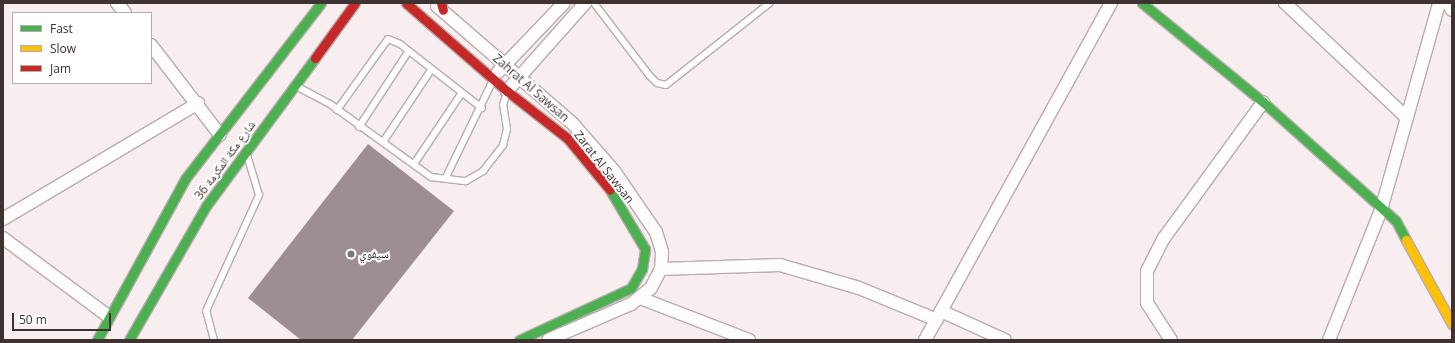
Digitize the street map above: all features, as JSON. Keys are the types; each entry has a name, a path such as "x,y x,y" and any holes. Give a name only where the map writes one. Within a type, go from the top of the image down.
{"street":[{"path":"117,3 124,12"},
{"path":"312,14 317,3"},
{"name":"شارع مكة المكرمة 36","path":"97,340 108,316 185,180 321,3"},
{"name":"شارع مكة المكرمة 36","path":"129,340 206,206 354,3"},
{"name":"Zarat Al Sawsan","path":"406,3 507,91 567,138 614,196 638,232 646,254 637,279 623,294 523,339"},
{"path":"494,79 502,65 564,3"},
{"path":"507,91 585,3"},
{"path":"925,340 1111,3"},
{"path":"1142,3 1263,102 1381,210 1396,221 1452,324"},
{"path":"1285,3 1405,116"},
{"path":"1329,340 1381,210 1405,116 1439,3"},
{"path":"1448,3 1452,10"},
{"name":"Zahrat Al Sawsan","path":"439,5 502,65 520,78 573,124 640,206 656,232 662,252 661,269 655,283 640,298 548,340"},
{"path":"152,46 220,134"},
{"path":"1171,340 1147,303 1145,285 1148,271 1164,238 1263,102"},
{"path":"3,219 198,104"},
{"path":"3,238 108,316"},
{"path":"661,269 780,265 859,288 1004,340"},
{"path":"640,298 749,340"}],"lane":[{"path":"594,3 649,75 657,83 666,85 770,3"},
{"path":"338,110 382,42 390,39 461,94 482,108"},
{"path":"359,128 408,52"},
{"path":"383,142 431,70"},
{"path":"446,177 482,108 494,79"},
{"path":"295,85 338,110 359,128 383,142 431,177 446,177 466,181 476,177 503,145 507,129 503,105 507,91"},
{"path":"414,164 461,94"},
{"path":"214,340 206,311 259,195 246,152"}],"building":[{"name":"سيفوي","path":"368,144 454,211 352,340 301,340 248,298"}],"traffic: fast":[{"path":"97,340 185,179 321,3"},
{"path":"1142,3 1263,102 1396,221 1406,240"},
{"path":"129,340 206,206 315,58"},
{"path":"519,340 631,288 642,269 645,249 610,190"}],"traffic: slow":[{"path":"1406,240 1452,324"}],"traffic: jam":[{"path":"315,58 355,3"},
{"path":"406,3 507,91 567,138 610,190"},
{"path":"441,3 443,10"}],"place":[{"name":"سيفوي","path":"351,254"}]}
